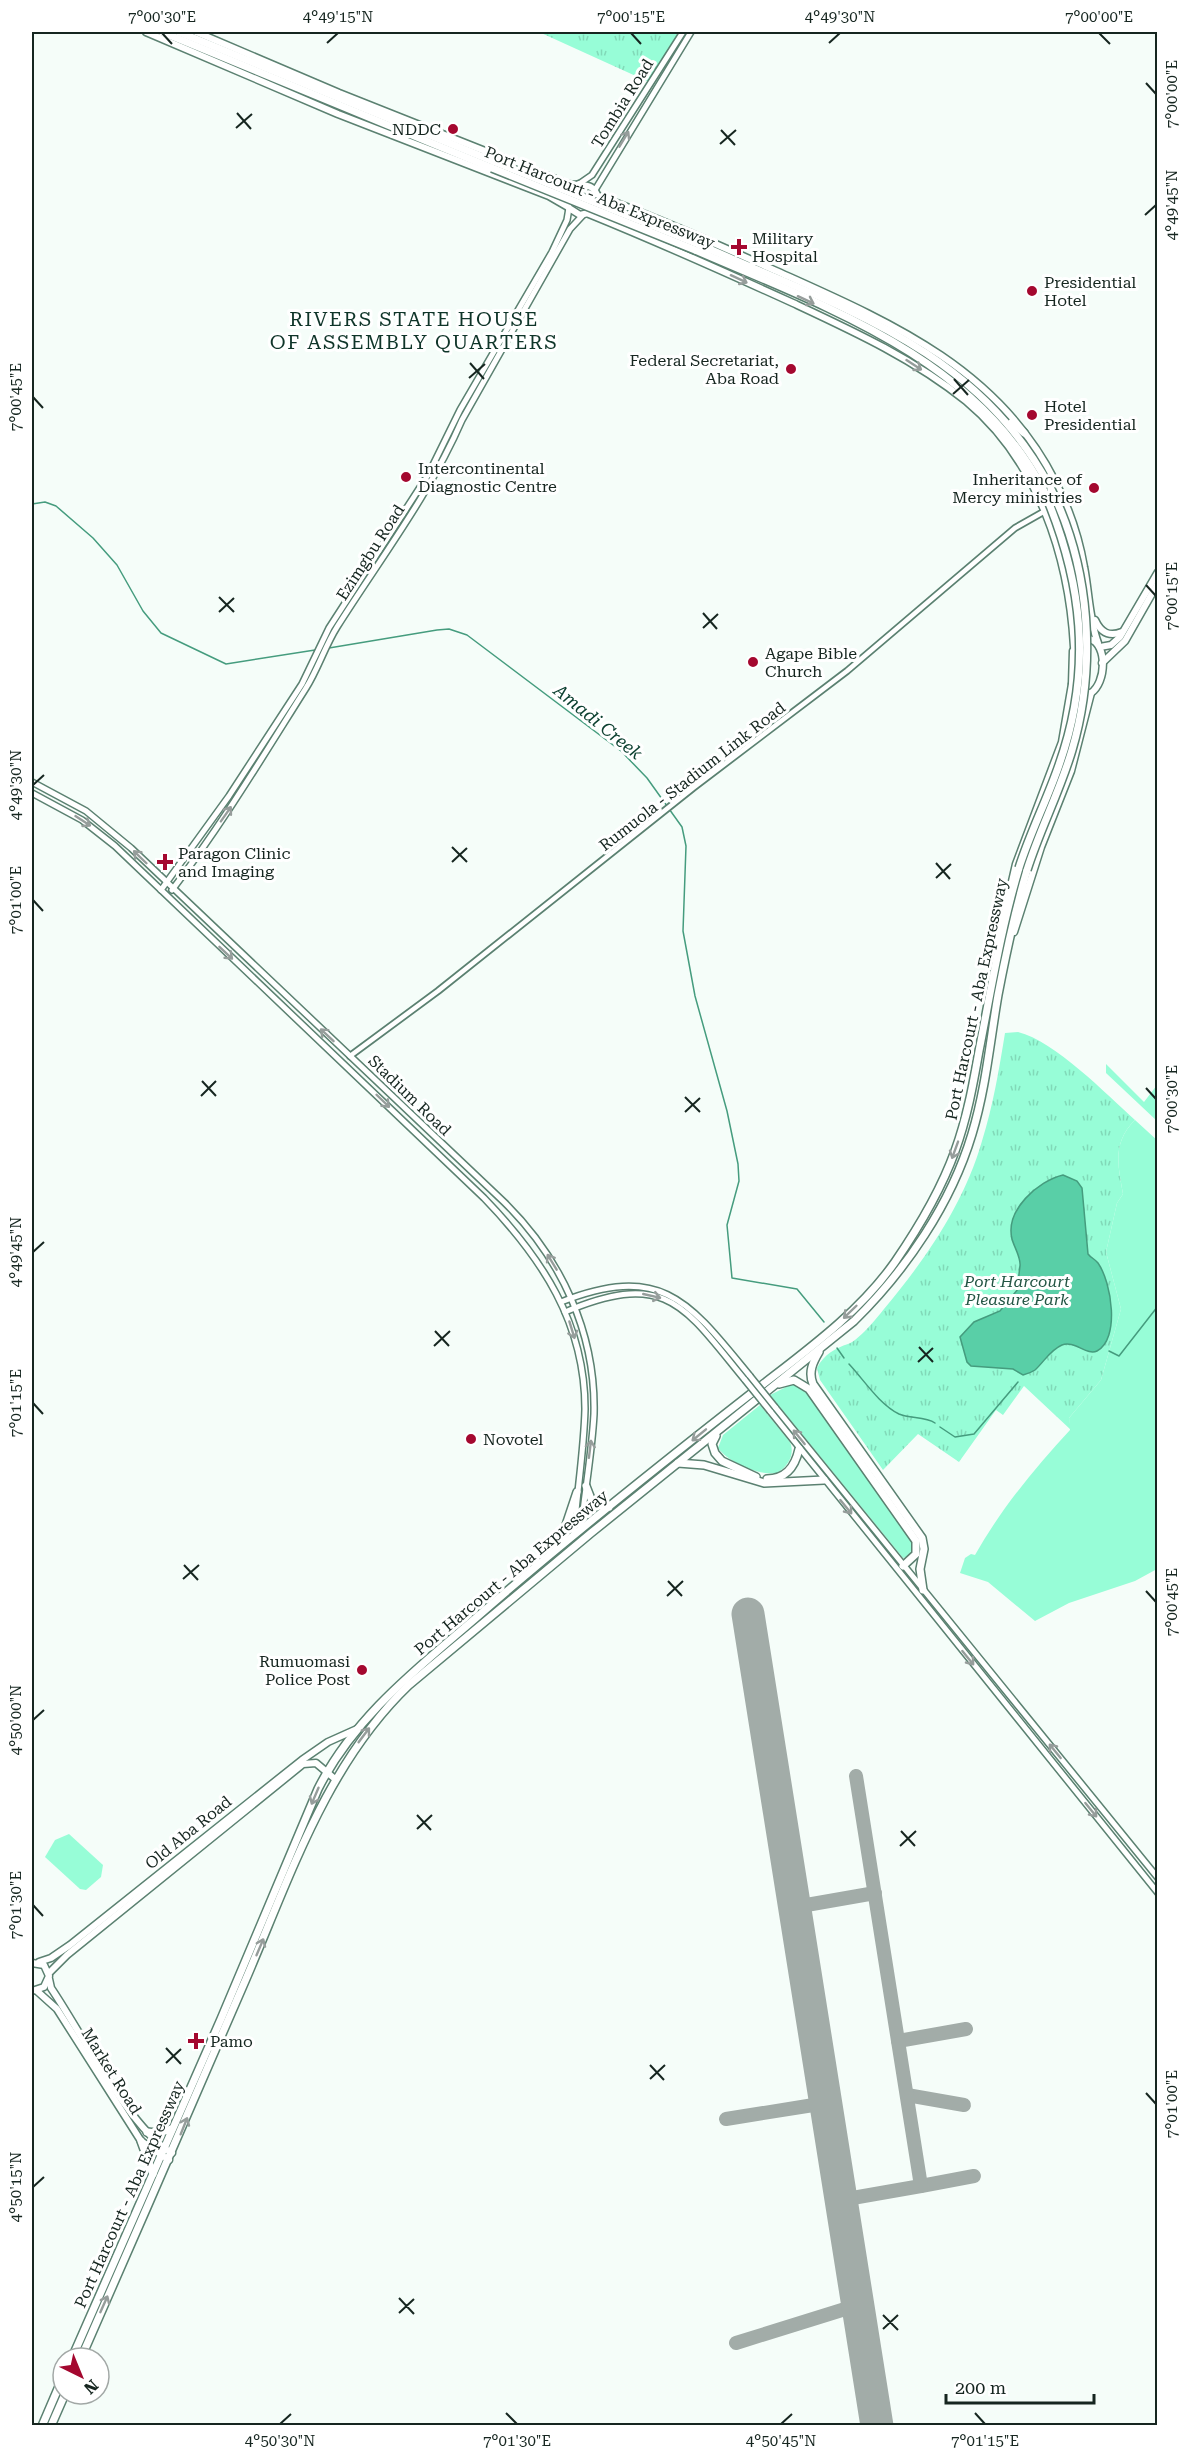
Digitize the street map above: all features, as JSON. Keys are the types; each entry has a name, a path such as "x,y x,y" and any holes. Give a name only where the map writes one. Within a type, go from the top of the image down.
{"highway":[{"name":"Port Harcourt - Aba Expressway","path":"86,2346 335,1779 370,1728 409,1684 854,1321 899,1271 928,1228 955,1178 972,1135 981,1101 998,994 1023,869 1072,749 1082,705 1086,670 1087,635 1082,584 1071,538 1052,489 1019,436 982,396 938,360 895,333 788,282 162,32"},
{"name":"Port Harcourt - Aba Expressway","path":"179,32 493,165"},
{"name":"Port Harcourt - Aba Expressway","path":"77,2346 326,1772 357,1729 403,1680 558,1546 832,1329 867,1295 894,1263 920,1223 945,1177 956,1149 974,1086 999,950 1023,869 1066,743 1079,675 1080,635 1073,576 1059,527 1016,444 999,424 948,377 903,347 697,247"},
{"path":"982,396 1024,433"},
{"path":"822,1347 812,1365 811,1378 922,1538 924,1549 920,1569 923,1590"},
{"path":"774,1386 800,1381 813,1393 916,1540 916,1554 903,1566"},
{"path":"719,1431 712,1444 718,1457 755,1477 773,1479 786,1474 796,1461 799,1449"},
{"path":"678,1463 704,1465 764,1483 824,1480"},
{"path":"586,1486 592,1504 609,1507"},
{"path":"558,1546 577,1492"},
{"path":"147,2132 157,2133 172,2129"},
{"path":"141,2141 153,2174"},
{"path":"42,2426 51,2405"},
{"path":"51,2426 60,2406"}],"main road":[{"path":"146,32 338,114 549,196 569,208 699,258 849,330 911,363 963,399 990,425 1040,492 1067,575 1074,647 1069,713 1056,759 1013,874 999,933 999,950"},
{"path":"196,32 339,93 553,178 588,185 597,193 705,239 901,329 962,369 1024,433 1054,479 1080,545 1101,663 1100,682 1091,693 1071,771 1041,847 1010,941"},
{"name":"Tombia Road","path":"579,184 592,175 683,32"},
{"name":"Tombia Road","path":"597,193 691,32"},
{"path":"569,208 567,196 572,188 579,184"},
{"path":"586,215 596,208 597,193"},
{"name":"Ezimgbu Road","path":"167,896 234,801 307,687 325,642 434,464 460,410 552,252 567,220 569,208"},
{"name":"Ezimgbu Road","path":"325,642 418,503 448,453 462,420 570,229 586,215"},
{"path":"1074,647 1085,639 1099,645 1115,642 1158,572"},
{"path":"1101,663 1125,641 1158,583"},
{"path":"1092,612 1101,631 1112,635 1123,632"},
{"name":"Ezimgbu Road","path":"161,890 237,784 317,660"},
{"path":"1072,684 1082,693 1091,693"},
{"name":"Stadium Road","path":"32,782 86,811 115,833 520,1218 544,1248 576,1308 588,1356 594,1405 586,1486 578,1530"},
{"name":"Stadium Road","path":"32,793 99,832 492,1207 533,1252 566,1312 580,1364 585,1406 577,1492 578,1530"},
{"path":"561,1302 572,1297 636,1286 669,1293 699,1315 773,1409 1158,1878"},
{"path":"566,1312 621,1293 646,1294 663,1299 679,1307 698,1324 748,1378"},
{"path":"773,1409 799,1449 1158,1893"},
{"name":"Old Aba Road","path":"35,1963 63,1950 302,1760 328,1742 357,1729"},
{"name":"Old Aba Road","path":"34,1991 46,1986 49,1976 67,1954 303,1764 316,1763 335,1779"},
{"name":"Market Road","path":"35,1963 49,1976 51,1988 129,2109 171,2157"},
{"name":"Market Road","path":"34,1991 57,2008 141,2141 160,2156 171,2157"}],"street":[{"name":"Rumuola - Stadium Link Road","path":"350,1056 438,991 672,805 847,671 1015,528 1045,511"}],"green space":[{"path":"539,32 682,32 649,82"},
{"name":"Port Harcourt Pleasure Park","path":"1018,1032 1032,1037 1064,1057 1135,1120 1123,1137 1118,1155 1123,1194 1117,1203 1106,1252 1121,1309 1101,1380 1069,1418 1071,1430 1024,1386 1003,1415 996,1410 959,1462 918,1434 883,1470 820,1380 817,1368 827,1355 852,1342 872,1323 914,1271 942,1230 965,1187 982,1141 993,1101 1005,1033"},
{"path":"1106,1064 1144,1102 1157,1085 1157,1121 1106,1073"},
{"path":"1135,1120 1158,1141 1157,1569 1135,1581 1069,1603 1035,1621 988,1582 960,1573 965,1558 971,1554 975,1555 1019,1490 1070,1430 1069,1418 1101,1380 1121,1309 1106,1252 1117,1203 1123,1194 1118,1155 1123,1137"},
{"path":"794,1383 804,1386 914,1543 909,1556 903,1558 770,1395"},
{"path":"760,1405 791,1446 790,1459 777,1473 745,1467 729,1459 718,1448 723,1435"},
{"path":"69,1834 103,1865 101,1877 86,1890 80,1889 45,1857 55,1840"}],"shaded area":[{"path":"1063,1175 1077,1181 1082,1188 1088,1254 1098,1263 1103,1272 1110,1296 1109,1335 1104,1345 1093,1352 1067,1344 1062,1345 1035,1370 1023,1375 1013,1369 971,1366 967,1362 960,1337 974,1322 1000,1311 1018,1289 1020,1263 1011,1228 1018,1208 1034,1190 1053,1178"}],"waterway":[{"name":"Amadi Creek","path":"32,504 45,502 56,506 93,538 117,565 143,611 161,633 226,664 315,650"},
{"name":"Amadi Creek","path":"329,648 437,630 449,629 467,635 621,751 647,778 682,827 686,846 683,931 695,996 727,1111 738,1164 739,1181 727,1225 732,1278 797,1289 824,1322"},
{"name":"Amadi Creek","path":"1109,1351 1119,1356 1158,1306"},
{"name":"Amadi Creek","path":"837,1348 844,1358"},
{"name":"Amadi Creek","path":"849,1364 878,1398 892,1410 903,1416 927,1419 935,1423"},
{"name":"Amadi Creek","path":"940,1427 955,1437 974,1434 1018,1382"}],"taxiway":[{"path":"841,2200 921,2186 856,1776"},
{"path":"795,1907 875,1893"},
{"path":"898,2041 966,2029"},
{"path":"907,2095 964,2105"},
{"path":"726,2119 826,2103"},
{"path":"921,2186 974,2176"},
{"path":"736,2343 858,2305"}],"runway":[{"path":"748,1614 877,2426"}],"place":[{"name":"NDDC","path":"453,129"},
{"name":"Military Hospital","path":"739,247"},
{"name":"Presidential Hotel","path":"1032,291"},
{"name":"Federal Secretariat, Aba Road","path":"791,369"},
{"name":"Hotel Presidential","path":"1032,415"},
{"name":"Intercontinental Diagnostic Centre","path":"406,477"},
{"name":"Inheritance of Mercy ministries","path":"1094,488"},
{"name":"Agape Bible Church","path":"753,662"},
{"name":"Paragon Clinic and Imaging","path":"165,862"},
{"name":"Novotel","path":"471,1439"},
{"name":"Rumuomasi Police Post","path":"362,1670"},
{"name":"Pamo","path":"196,2041"}],"district":[{"name":"RIVERS STATE HOUSE OF ASSEMBLY QUARTERS","path":"414,330"}]}
